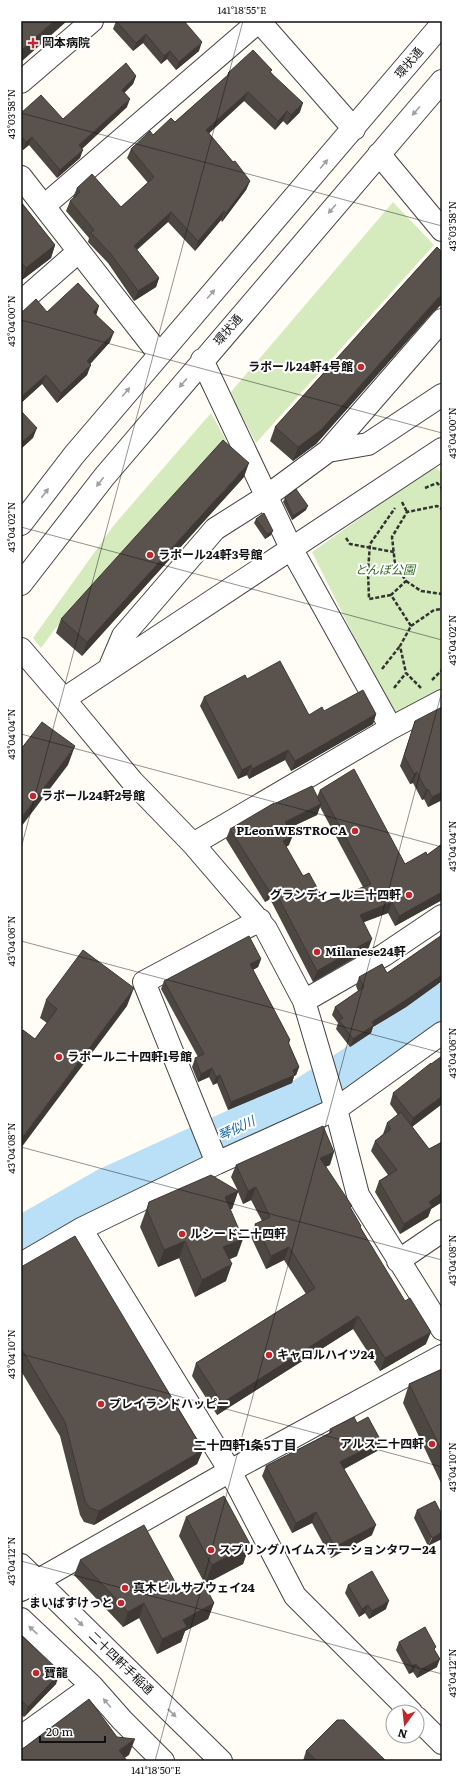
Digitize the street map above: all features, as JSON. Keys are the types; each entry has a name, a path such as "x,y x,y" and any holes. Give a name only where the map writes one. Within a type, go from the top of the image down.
{"street":[{"path":"21,82 92,21"},
{"path":"44,206 259,21 354,129"},
{"name":"環状通","path":"21,524 74,455 159,354 354,129 442,24"},
{"name":"環状通","path":"21,584 104,476 442,82"},
{"path":"379,154 442,230"},
{"path":"21,176 78,252 159,354"},
{"path":"21,302 78,252"},
{"path":"109,669 123,636 215,529 267,496 328,451 442,320"},
{"path":"202,360 291,548 391,728"},
{"path":"328,451 368,444 442,395"},
{"path":"64,699 291,548 441,451"},
{"path":"21,649 132,781 193,844 260,920 304,1001 324,1068 358,1195 442,1329"},
{"path":"193,844 391,728 442,701"},
{"path":"304,1001 384,956 442,916"},
{"path":"215,1158 144,982 260,920"},
{"path":"21,1264 81,1229 215,1158 334,1104 442,1033"},
{"path":"81,1229 230,1471 295,1596 403,1704"},
{"path":"398,1261 442,1231"},
{"path":"29,1586 230,1471 442,1356"},
{"name":"二十四軒手稲通","path":"21,1565 29,1586 221,1761"},
{"path":"21,1620 92,1686 122,1720 163,1761"},
{"path":"21,1737 92,1686"},
{"path":"425,1726 442,1744"}],"path":[{"path":"423,489 437,484 442,488"},
{"path":"406,498 393,510 370,544 368,572 369,599 392,595 406,581"},
{"path":"442,509 437,506 407,512 392,537 395,564 406,581 420,591 442,594"},
{"path":"342,532 350,544 394,552"},
{"path":"392,595 411,626"},
{"path":"368,687 400,646 411,626 434,610 442,609"},
{"path":"400,646 406,673 422,689 442,670"}],"green space":[{"path":"393,202 434,245 256,443 230,393"},
{"path":"211,413 226,440 55,629 41,648 33,638 114,525"},
{"name":"とんぼ公園","path":"437,468 442,474 442,695 394,717 312,552 430,469"}],"building":[{"path":"21,21 54,21 21,50"},
{"path":"116,21 184,21 202,42 179,62 170,51 164,56 146,34 136,43"},
{"path":"253,50 272,70 270,72 303,103 291,115 287,111 278,121 248,92 206,130 233,162 235,161 250,181 226,213 224,211 198,241 171,212 134,246 159,278 138,291 111,254 91,233 94,230 70,201 80,192 77,188 92,174 121,207 154,177 131,149 150,131 153,135 171,118 175,122 229,74 228,73"},
{"path":"126,63 136,76 122,90 130,99 79,145 83,150 60,170 32,137 26,142 21,136 21,113 41,95 63,119"},
{"path":"21,202 55,245 26,268 21,262"},
{"name":"ラポール24軒4号館","path":"437,247 442,252 442,295 321,430 298,447 275,427"},
{"path":"78,283 99,306 93,312 114,332 87,361 91,365 61,393 46,375 21,397 21,313 36,299 47,312"},
{"path":"21,411 37,428 21,443"},
{"name":"ラポール24軒3号館","path":"223,440 249,463 87,642 61,619"},
{"path":"296,489 308,506 293,516 285,498"},
{"path":"264,513 273,531 267,534 256,519"},
{"path":"280,661 309,715 322,707 324,711 363,690 376,714 295,761 288,750 252,769 251,765 242,770 204,697 245,675 247,679"},
{"path":"442,707 442,792 432,797 428,789 426,790 417,772 414,774 404,756 415,721"},
{"name":"ラポール24軒2号館","path":"42,722 75,746 21,818 21,749"},
{"path":"354,769 405,864 426,852 427,855 442,844 442,892 399,916 392,902 360,915 372,939 317,971 274,889 269,891 230,829 274,803 312,786 321,804 285,822 293,835 283,841 303,876 309,873 325,902 371,884 320,790"},
{"path":"442,935 442,975 372,1022 374,1025 353,1039 339,1020 343,1018 335,1007 364,987 359,977 382,964 387,973"},
{"path":"249,936 261,959 250,964 290,1040 288,1042 299,1067 293,1070 295,1075 231,1102 220,1075 216,1077 212,1068 201,1074 195,1058 204,1054 164,981"},
{"name":"ラポール二十四軒1号館","path":"83,950 134,988 21,1139 21,1033 23,1030 35,1039 57,1009 46,1000"},
{"path":"442,1056 442,1096 413,1118 393,1093"},
{"path":"401,1112 429,1149 442,1142 442,1193 429,1202 432,1206 404,1224 379,1181 397,1170 375,1141 391,1129 387,1123"},
{"path":"323,1126 334,1152 320,1158 352,1206 350,1207 361,1226 360,1227 405,1301 410,1298 431,1332 385,1358 358,1316 222,1403 196,1363 315,1288 289,1247 271,1256 255,1224 270,1217 256,1187 248,1191 236,1165"},
{"path":"211,1175 238,1191 225,1197 243,1239 223,1247 232,1264 202,1280 185,1241 164,1250 147,1210 149,1202"},
{"name":"プレイランドハッピー","path":"75,1236 203,1450 99,1511 90,1508 85,1501 65,1422 21,1348 21,1267"},
{"path":"442,1369 442,1451 409,1384"},
{"path":"354,1417 357,1423 368,1417 381,1441 340,1462 376,1525 335,1547 316,1512 296,1523 266,1466 332,1432 330,1429"},
{"path":"224,1496 250,1544 212,1565 186,1517"},
{"path":"435,1501 442,1515 442,1532 432,1538 417,1510"},
{"path":"144,1525 181,1593 203,1582 214,1603 183,1620 187,1627 162,1639 144,1603 128,1612 80,1560"},
{"path":"372,1571 389,1601 372,1611 368,1605 362,1609 348,1585"},
{"path":"425,1627 436,1647 434,1649 440,1659 420,1670 416,1664 412,1666 399,1642"},
{"path":"21,1635 60,1673 28,1707 21,1700"},
{"path":"89,1699 117,1737 135,1739 119,1750 127,1761 21,1761 21,1750"},
{"path":"337,1720 344,1720 386,1761 317,1761 306,1751"}],"waterway":[{"name":"琴似川","path":"21,1236 107,1187 302,1098 350,1068 442,1003"}],"place":[{"name":"岡本病院","path":"33,43"},
{"name":"ラポール24軒4号館","path":"361,367"},
{"name":"ラポール24軒3号館","path":"150,555"},
{"name":"ラポール24軒2号館","path":"33,796"},
{"name":"PLeonWESTROCA","path":"355,831"},
{"name":"グランディール二十四軒","path":"409,895"},
{"name":"Milanese24軒","path":"317,952"},
{"name":"ラポール二十四軒1号館","path":"59,1057"},
{"name":"ルシード二十四軒","path":"182,1234"},
{"name":"キャロルハイツ24","path":"269,1355"},
{"name":"プレイランドハッピー","path":"101,1404"},
{"name":"アルス二十四軒","path":"432,1444"},
{"name":"スプリングハイムステーションタワー24","path":"211,1550"},
{"name":"真木ビルサブウェイ24","path":"125,1588"},
{"name":"まいばすけっと","path":"121,1603"},
{"name":"寶龍","path":"36,1673"}],"district":[{"name":"二十四軒1条5丁目","path":"245,1445"}]}
